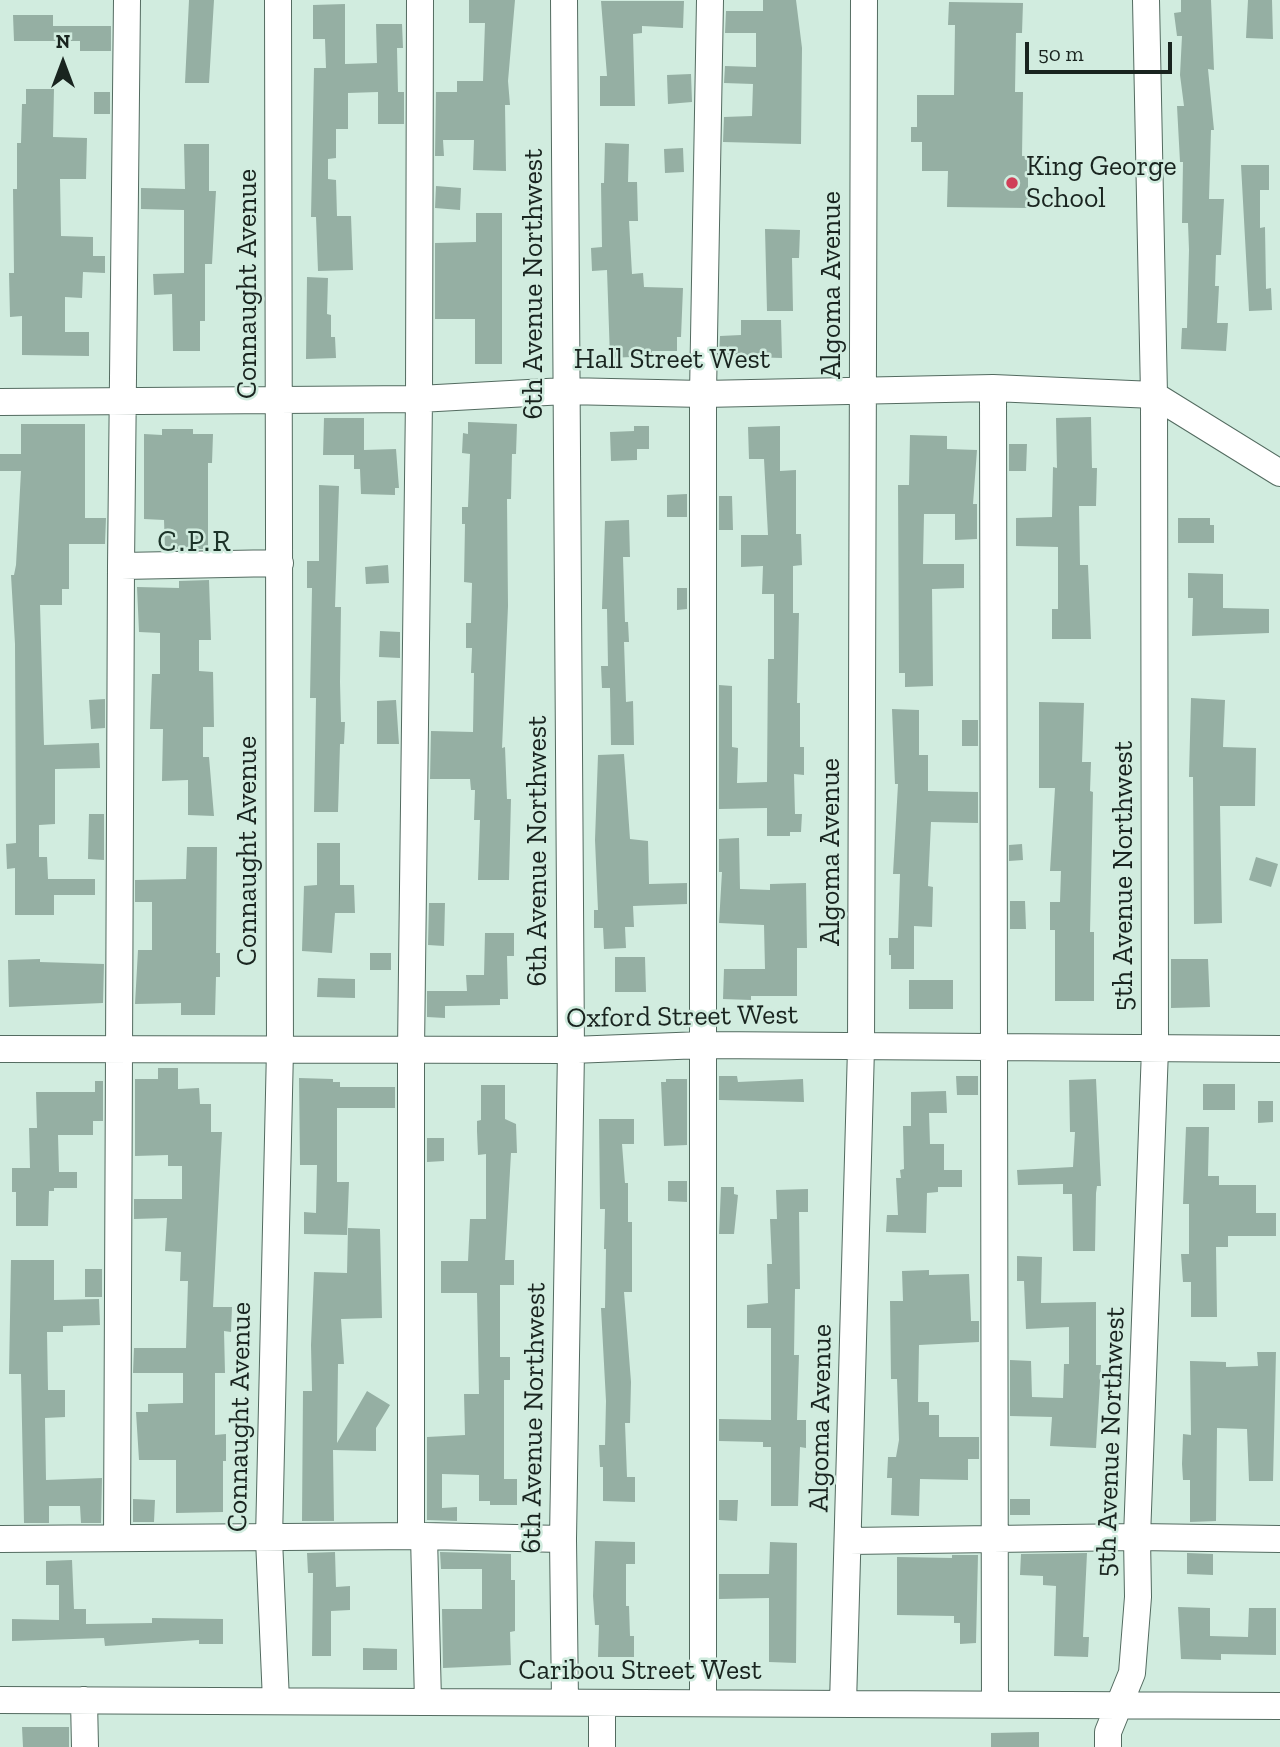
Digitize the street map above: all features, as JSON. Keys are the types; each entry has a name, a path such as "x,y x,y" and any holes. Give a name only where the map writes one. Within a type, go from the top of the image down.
{"street":[{"path":"117,1538 121,566 127,0"},
{"name":"Connaught Avenue","path":"276,1701 269,1539 280,1049 278,0"},
{"path":"419,0 419,399 411,1050 418,1536 428,1702"},
{"name":"6th Avenue Northwest","path":"564,0 570,1050 564,1539 565,1702"},
{"path":"703,1703 703,394 710,0"},
{"name":"Algoma Avenue","path":"844,1704 862,1048 864,0"},
{"name":"5th Avenue Northwest","path":"1108,1747 1108,1732 1132,1673 1138,1597 1155,1049 1154,395 1146,0"},
{"path":"993,388 995,1704"},
{"name":"Hall Street West","path":"0,402 419,399 565,391 703,394 993,388 1154,395 1280,473"},
{"path":"121,566 280,563"},
{"name":"Oxford Street West","path":"0,1049 570,1050 703,1045 1280,1049"},
{"path":"0,1539 418,1536 564,1539"},
{"path":"849,1541 1138,1537 1280,1539"},
{"name":"Caribou Street West","path":"0,1700 1280,1706"},
{"path":"84,1700 85,1747"},
{"path":"602,1703 602,1747"}],"building":[{"path":"189,0 214,0 209,83 185,83"},
{"path":"469,0 515,0 508,81 510,105 505,105 506,171 473,170 474,140 443,140 444,156 435,156 436,92 457,92 457,81 483,81 485,23 469,23"},
{"path":"763,0 796,0 802,48 801,144 723,142 724,117 752,116 753,84 724,83 725,66 756,67 756,33 725,33 726,11 763,11"},
{"path":"1181,0 1211,0 1214,70 1208,69 1214,130 1211,130 1209,199 1224,199 1221,255 1216,255 1215,286 1219,286 1217,323 1228,323 1226,351 1181,349 1182,328 1187,328 1189,250 1188,223 1182,223 1183,162 1180,162 1177,106 1184,106 1180,75 1182,36 1177,36 1174,13 1181,12"},
{"path":"1248,0 1272,0 1273,39 1246,38"},
{"path":"601,1 684,1 683,28 642,26 642,33 633,34 635,106 600,106 600,76 607,76"},
{"name":"King George School","path":"949,2 1023,3 1022,33 1016,33 1015,92 1023,92 1022,156 1028,156 1028,208 947,207 948,171 922,171 922,142 911,142 911,127 917,127 917,95 954,95 955,25 948,25"},
{"path":"345,4 345,64 377,63 376,24 402,24 403,48 397,48 398,92 404,92 404,124 378,124 378,92 348,93 348,129 336,129 336,158 328,159 328,179 336,180 337,216 351,216 353,270 318,271 316,217 311,217 314,68 326,68 325,39 313,39 313,5"},
{"path":"13,15 53,15 53,26 111,26 111,51 80,51 80,41 14,41"},
{"path":"691,74 692,102 668,104 667,75"},
{"path":"26,89 54,89 53,137 87,138 86,179 60,179 61,236 93,237 93,256 105,256 105,273 83,272 82,298 65,297 65,332 89,332 89,356 22,355 22,316 10,317 9,273 14,273 13,189 17,189 17,143 21,143 22,104 26,104"},
{"path":"94,92 110,92 110,114 94,114"},
{"path":"605,143 629,144 628,182 637,182 638,221 629,221 632,274 643,273 644,287 683,288 681,337 677,337 677,351 652,351 652,356 610,358 607,270 592,271 591,248 602,247 601,183 604,183"},
{"path":"184,144 209,144 209,191 216,191 212,264 205,264 205,321 200,321 200,351 173,351 172,294 154,295 153,274 184,273 184,210 141,209 141,188 185,189"},
{"path":"683,148 684,172 665,173 664,149"},
{"path":"1241,165 1269,165 1269,190 1260,190 1260,228 1265,227 1266,289 1271,288 1272,310 1249,311"},
{"path":"436,186 461,188 460,210 435,208"},
{"path":"476,213 502,213 502,364 475,364 475,319 435,319 435,243 476,242"},
{"path":"765,229 800,230 799,258 792,258 793,311 767,311"},
{"path":"307,277 328,278 327,314 331,315 331,337 335,337 336,358 306,359"},
{"path":"741,320 781,320 782,358 719,356 720,336 741,335"},
{"path":"1091,417 1092,468 1097,468 1096,506 1079,506 1080,565 1088,565 1091,639 1052,639 1052,609 1058,609 1058,547 1016,546 1016,518 1052,517 1053,467 1057,468 1056,418"},
{"path":"324,418 364,418 364,450 396,449 399,488 395,488 395,495 361,494 360,469 354,469 354,455 323,455"},
{"path":"468,422 517,424 516,454 512,454 511,499 507,499 508,606 502,748 505,747 507,799 511,799 509,880 478,880 480,820 474,820 475,790 471,790 470,779 430,779 431,731 473,732 472,648 466,648 466,623 471,623 472,583 464,582 465,524 462,524 462,507 468,507 470,454 462,453 463,433 468,434"},
{"path":"21,424 85,424 85,518 106,518 105,544 69,544 69,589 62,589 62,605 40,605 44,745 99,743 100,768 55,769 55,824 39,825 39,857 47,857 48,879 95,879 95,895 54,895 54,915 15,915 15,868 7,869 6,844 16,843 15,644 11,575 14,575 16,565 21,471 0,471 0,454 21,454"},
{"path":"634,426 649,426 649,449 637,449 637,460 611,461 610,432 634,431"},
{"path":"780,426 780,471 796,470 796,534 801,534 802,565 793,566 793,613 799,613 797,703 800,703 800,747 804,747 804,775 794,774 795,814 802,814 801,832 790,832 790,836 767,836 767,808 719,809 719,685 732,686 732,747 738,748 737,783 767,782 768,659 774,659 774,594 762,594 763,566 741,567 741,535 768,535 764,459 749,459 748,427"},
{"path":"162,429 193,429 193,434 213,434 212,463 208,463 208,549 165,549 164,520 144,519 144,434 162,435"},
{"path":"910,435 947,436 947,449 977,450 973,504 977,504 977,539 955,540 955,514 924,514 923,564 964,564 964,588 932,589 933,686 905,687 905,673 899,673 898,485 909,485"},
{"path":"1009,444 1027,444 1026,471 1009,471"},
{"path":"319,485 339,486 335,607 341,607 341,722 345,722 344,744 340,744 338,812 314,812 316,698 310,698 312,588 307,588 307,561 319,561"},
{"path":"687,494 687,517 667,517 667,495"},
{"path":"719,496 732,496 733,530 719,530"},
{"path":"1178,518 1210,518 1210,525 1214,525 1214,543 1178,543"},
{"path":"629,520 630,557 623,557 625,622 628,622 629,642 624,642 626,702 633,701 634,745 611,745 610,688 602,688 601,666 608,666 607,609 602,609 605,521"},
{"path":"388,565 389,583 366,584 365,567"},
{"path":"1188,573 1223,574 1223,608 1269,609 1269,633 1192,636 1193,598 1188,598"},
{"path":"209,580 211,640 199,640 199,671 213,672 214,727 203,727 203,757 209,757 214,816 188,815 188,780 162,781 163,729 150,729 152,674 160,674 160,633 139,632 137,587 179,588 179,581"},
{"path":"677,588 687,588 687,609 677,610"},
{"path":"380,631 400,632 400,658 379,657"},
{"path":"1191,698 1225,700 1223,747 1256,748 1255,806 1220,806 1222,923 1194,924 1193,777 1189,777"},
{"path":"105,699 105,728 91,729 89,700"},
{"path":"396,700 399,744 377,744 377,701"},
{"path":"1039,702 1084,703 1082,762 1091,762 1090,791 1093,792 1090,932 1094,932 1094,1001 1055,1001 1055,930 1050,930 1050,902 1060,902 1061,871 1050,871 1055,788 1039,788"},
{"path":"892,709 919,710 919,755 928,755 928,791 978,792 978,823 931,822 928,886 933,887 932,927 914,926 914,969 891,969 889,955 889,938 898,938 900,874 893,874 898,784 895,784"},
{"path":"962,720 978,720 978,746 962,746"},
{"path":"624,754 630,839 648,841 649,884 687,883 687,904 633,906 634,927 625,927 626,948 604,949 603,928 594,928 594,910 598,910 595,840 598,755"},
{"path":"89,814 104,814 104,860 88,859"},
{"path":"739,838 740,889 770,890 770,884 806,883 807,948 797,948 797,996 751,996 751,1000 723,999 724,969 765,969 764,925 719,923 722,872 719,872 719,839"},
{"path":"317,843 340,843 340,885 354,885 355,913 335,913 332,953 302,951 304,886 317,885"},
{"path":"1022,844 1023,860 1009,861 1009,845"},
{"path":"187,847 217,847 216,953 220,953 220,977 216,977 215,1015 181,1015 181,1003 135,1004 138,950 152,950 152,902 135,902 135,880 186,879"},
{"path":"1256,857 1278,864 1271,887 1249,880"},
{"path":"1010,901 1025,901 1026,929 1010,929"},
{"path":"429,903 445,903 444,946 428,945"},
{"path":"485,933 514,933 514,956 507,956 508,999 500,999 500,1005 445,1006 445,1018 427,1017 427,991 467,991 466,975 484,975"},
{"path":"370,953 391,953 391,970 370,970"},
{"path":"615,957 645,957 646,992 615,992"},
{"path":"40,959 40,962 104,964 103,1003 9,1007 8,960"},
{"path":"1171,959 1208,959 1210,1007 1171,1008"},
{"path":"318,978 355,979 355,998 317,997"},
{"path":"909,980 953,980 953,1009 909,1009"},
{"path":"158,1068 178,1068 178,1089 199,1088 200,1104 211,1104 211,1132 222,1132 213,1307 232,1307 231,1332 224,1331 225,1373 215,1373 215,1435 226,1434 223,1512 176,1513 176,1460 139,1460 136,1412 148,1412 148,1404 183,1403 183,1373 133,1373 134,1348 186,1348 188,1281 180,1281 181,1252 165,1251 167,1218 134,1219 134,1199 182,1199 182,1166 168,1166 168,1155 135,1156 135,1079 158,1079"},
{"path":"719,1076 737,1076 738,1082 803,1079 804,1102 719,1100"},
{"path":"956,1076 978,1076 978,1095 957,1095"},
{"path":"299,1078 333,1079 333,1082 340,1082 340,1087 395,1087 395,1108 337,1108 337,1182 349,1182 347,1235 304,1234 304,1212 316,1213 317,1165 300,1165"},
{"path":"666,1079 687,1079 687,1145 664,1146 661,1082 666,1082"},
{"path":"1096,1079 1101,1186 1097,1186 1096,1193 1095,1251 1073,1251 1072,1194 1063,1194 1063,1184 1018,1185 1017,1170 1073,1167 1075,1132 1070,1132 1069,1080"},
{"path":"95,1081 103,1081 103,1121 93,1121 93,1135 58,1135 59,1172 77,1172 77,1188 54,1188 54,1191 49,1191 48,1226 16,1226 16,1192 12,1192 12,1168 30,1168 29,1128 37,1128 36,1092 95,1092"},
{"path":"1203,1084 1235,1084 1235,1110 1203,1110"},
{"path":"481,1085 505,1085 505,1119 516,1124 517,1153 511,1153 505,1260 514,1260 514,1285 500,1285 500,1357 510,1357 510,1380 504,1380 504,1479 517,1479 517,1505 490,1505 490,1501 479,1501 479,1475 442,1474 442,1508 457,1507 457,1521 427,1520 427,1437 465,1435 464,1394 479,1394 477,1293 441,1293 441,1261 468,1261 470,1219 486,1219 486,1154 478,1155 477,1131 477,1121 481,1120"},
{"path":"946,1091 947,1113 929,1113 930,1144 944,1144 944,1170 962,1170 962,1187 938,1187 938,1192 927,1193 926,1233 886,1232 887,1215 898,1215 896,1178 901,1178 900,1170 904,1169 903,1126 911,1126 911,1092"},
{"path":"1258,1101 1273,1101 1273,1122 1258,1123"},
{"path":"599,1119 634,1119 634,1144 622,1144 625,1183 628,1183 628,1222 632,1222 632,1292 624,1292 631,1382 630,1423 625,1423 627,1477 635,1477 635,1502 603,1501 603,1467 600,1467 599,1445 605,1445 606,1401 601,1308 605,1308 606,1249 605,1209 600,1209"},
{"path":"1186,1127 1209,1127 1208,1176 1219,1176 1219,1185 1256,1185 1256,1213 1276,1213 1276,1236 1228,1236 1228,1247 1216,1247 1217,1317 1191,1317 1191,1282 1183,1282 1181,1254 1189,1254 1189,1204 1183,1204"},
{"path":"427,1138 444,1138 444,1161 427,1162"},
{"path":"668,1181 687,1181 687,1202 668,1201"},
{"path":"721,1187 734,1187 734,1194 738,1195 734,1234 719,1234"},
{"path":"808,1189 808,1212 799,1212 800,1289 795,1289 794,1355 799,1355 797,1420 806,1420 806,1448 800,1447 798,1506 771,1506 771,1447 763,1447 763,1442 719,1441 719,1419 771,1420 771,1328 747,1328 747,1305 768,1303 767,1264 772,1264 770,1219 777,1219 776,1190"},
{"path":"348,1228 380,1229 382,1318 341,1319 344,1364 338,1364 337,1443 367,1391 390,1405 376,1428 376,1451 333,1450 334,1521 302,1521 303,1391 312,1391 314,1272 347,1273"},
{"path":"1017,1256 1042,1257 1041,1303 1096,1302 1096,1365 1101,1365 1096,1448 1050,1446 1052,1417 1010,1416 1010,1360 1031,1361 1032,1397 1063,1398 1064,1364 1069,1364 1069,1327 1026,1329 1024,1281 1017,1281"},
{"path":"11,1260 54,1260 54,1300 99,1299 100,1325 63,1326 63,1332 47,1332 48,1390 65,1390 65,1417 45,1418 46,1480 102,1478 101,1523 81,1523 80,1506 49,1506 49,1523 24,1523 21,1374 9,1374"},
{"path":"85,1269 102,1269 102,1297 85,1297"},
{"path":"929,1270 929,1275 969,1274 971,1321 979,1321 979,1342 919,1345 918,1402 929,1402 929,1415 939,1415 939,1437 979,1437 979,1459 968,1459 968,1480 920,1479 919,1516 891,1515 892,1478 887,1478 888,1457 896,1457 899,1440 897,1379 891,1379 890,1301 903,1301 902,1271"},
{"path":"1257,1352 1276,1352 1273,1481 1249,1481 1247,1429 1217,1428 1216,1521 1190,1522 1190,1480 1183,1480 1182,1464 1183,1434 1191,1435 1190,1361 1226,1362 1226,1367 1258,1366"},
{"path":"133,1499 155,1500 154,1522 133,1522"},
{"path":"1010,1499 1030,1499 1030,1515 1010,1515"},
{"path":"719,1500 738,1500 737,1521 719,1520"},
{"path":"595,1541 635,1542 635,1564 626,1564 626,1606 629,1606 630,1636 634,1636 634,1657 598,1657 599,1625 595,1625 593,1596"},
{"path":"770,1542 797,1543 796,1663 769,1662 769,1598 719,1599 719,1574 769,1574"},
{"path":"335,1552 336,1587 350,1586 350,1610 331,1611 331,1656 312,1656 313,1573 308,1573 307,1553"},
{"path":"440,1552 511,1554 511,1580 515,1580 515,1631 510,1632 511,1665 443,1668 442,1609 482,1609 482,1569 441,1569"},
{"path":"1087,1553 1083,1637 1089,1637 1088,1657 1054,1656 1056,1586 1043,1585 1043,1576 1020,1575 1021,1554"},
{"path":"1187,1553 1213,1554 1213,1575 1187,1574"},
{"path":"952,1555 978,1555 976,1643 960,1644 960,1623 954,1623 954,1616 897,1615 897,1557 952,1558"},
{"path":"72,1560 74,1609 86,1609 86,1624 152,1623 152,1618 223,1619 223,1644 199,1644 199,1640 105,1646 104,1638 12,1641 12,1619 59,1620 59,1585 46,1585 46,1561"},
{"path":"1178,1607 1210,1608 1210,1636 1248,1637 1249,1608 1276,1608 1276,1655 1221,1654 1221,1660 1181,1659"},
{"path":"363,1648 397,1649 397,1670 363,1670"},
{"path":"22,1727 69,1727 69,1747 23,1747"},
{"path":"1039,1732 1039,1747 991,1747 991,1733"}],"place":[{"name":"King George School","path":"1012,183"}],"district":[{"name":"C.P.R","path":"195,542"}]}
